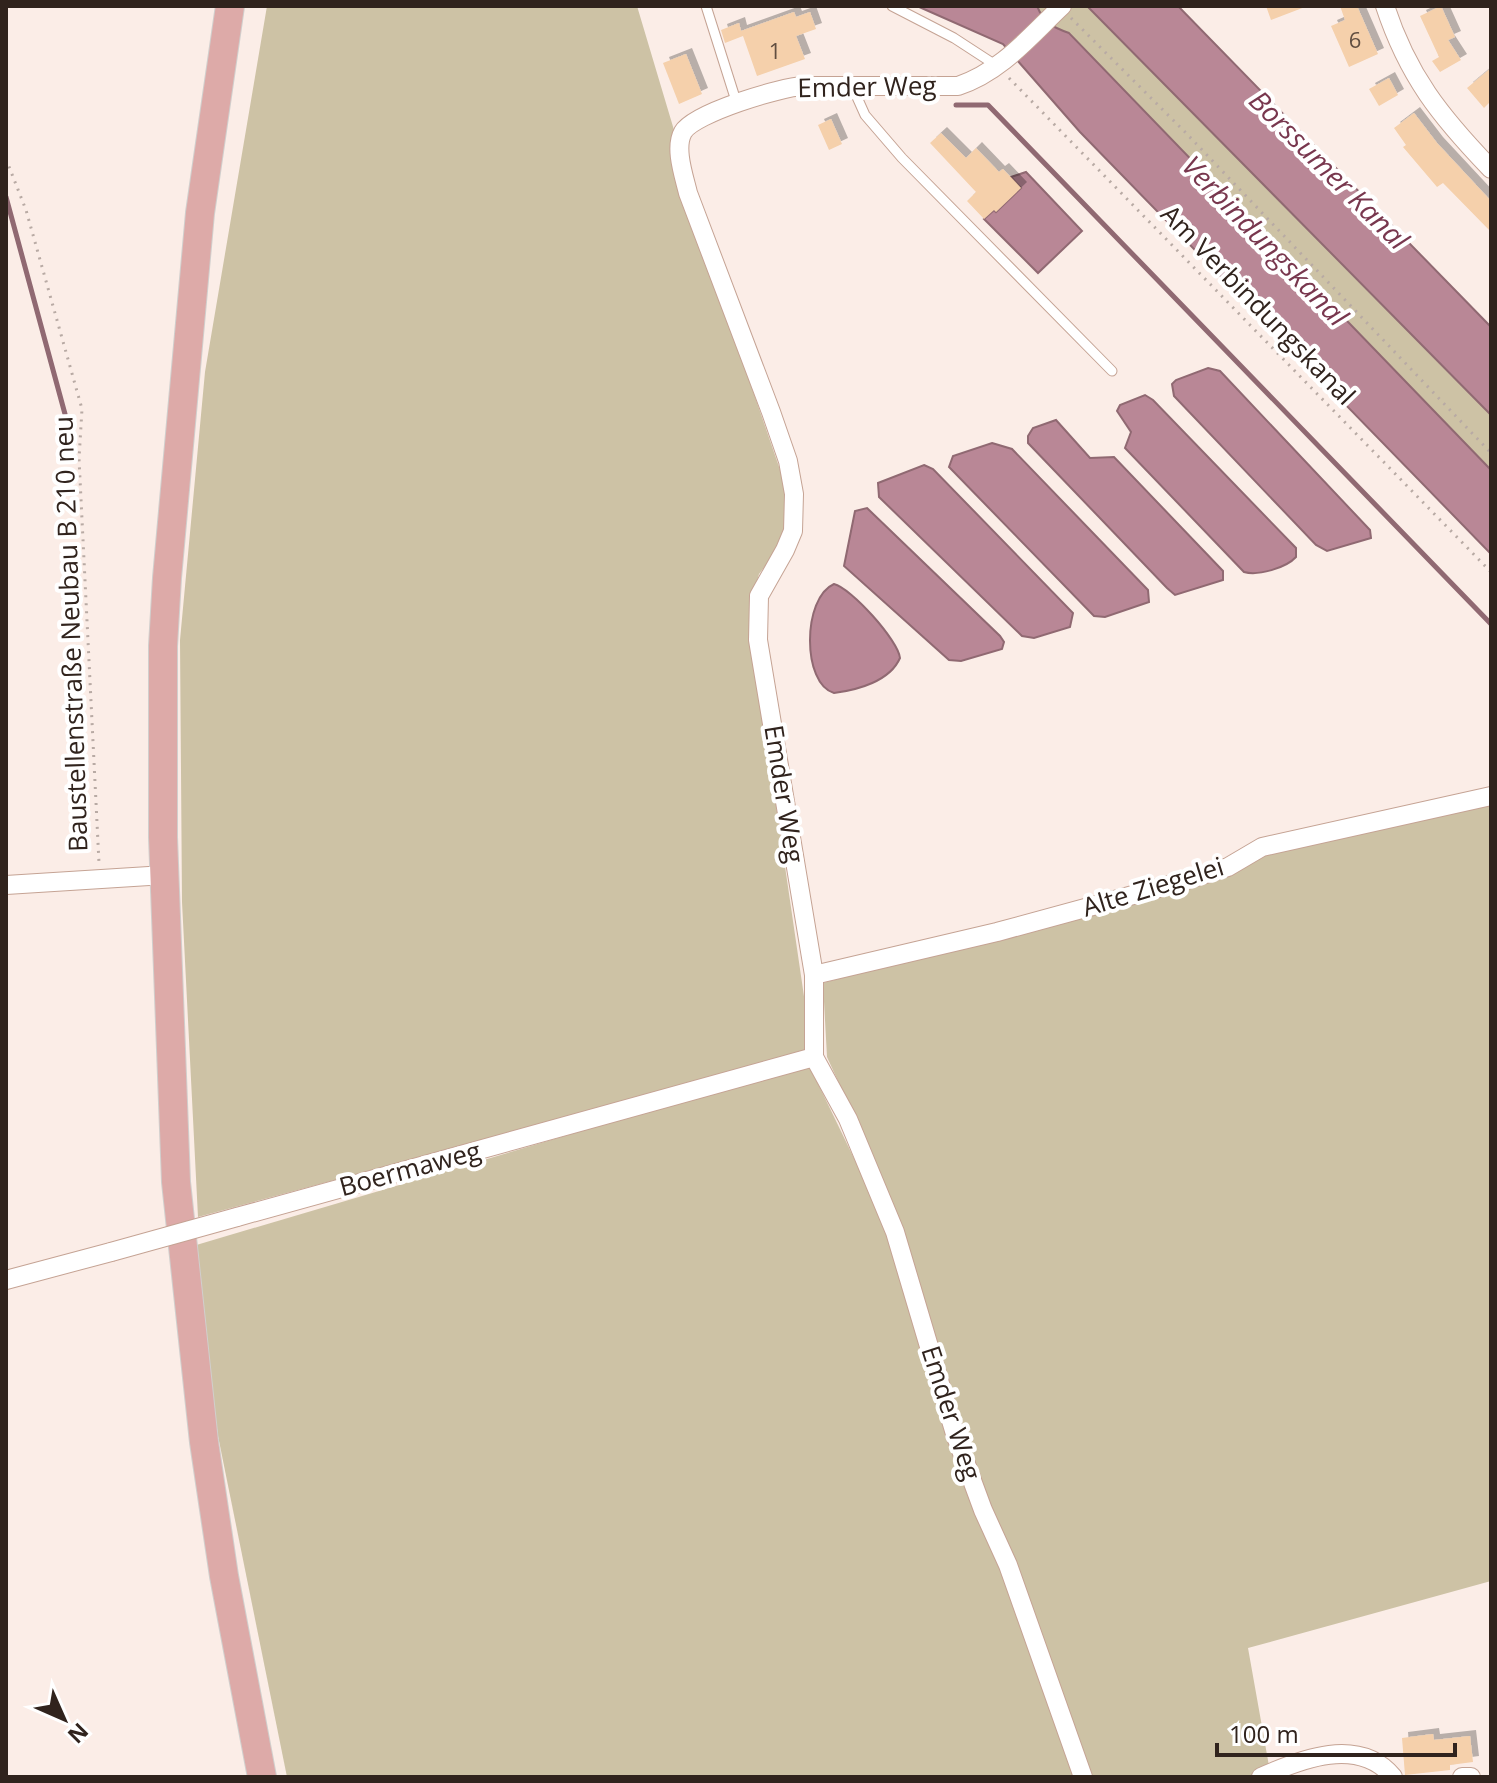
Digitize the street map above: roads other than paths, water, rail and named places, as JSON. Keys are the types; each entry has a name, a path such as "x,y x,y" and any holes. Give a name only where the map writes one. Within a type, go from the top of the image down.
{"main road":[{"path":"230,6 200,213 167,578 163,646 165,875 169,1056 176,1182 204,1442 224,1576 262,1777"}],"street":[{"path":"1385,6 1400,49 1419,83 1451,126 1491,169"},
{"name":"Emder Weg","path":"1059,9 1002,63 976,80 958,86 794,86 715,111 687,127 680,140 681,167 688,193 771,412 788,461 794,494 793,531 759,596 758,640 814,975 814,1057 848,1119 895,1232 955,1434 983,1510 1008,1565 1083,1777"},
{"name":"Alte Ziegelei","path":"814,975 997,932 1177,883 1228,867 1262,847 1491,796"},
{"path":"6,885 165,875"},
{"name":"Boermaweg","path":"6,1280 814,1057"},
{"path":"1261,1777 1320,1755 1344,1754 1363,1757 1381,1766 1393,1777"},
{"path":"1462,1777 1471,1777"}],"lane":[{"path":"706,6 737,104"},
{"path":"892,6 1002,63"},
{"path":"852,85 865,115 902,158 1112,371"}],"water":[{"name":"Verbindungskanal","path":"917,6 1037,6 1049,24 1069,33 1491,470 1491,554 1080,132 1003,44"},
{"name":"Borssumer Kanal","path":"1087,6 1178,6 1491,327 1491,415"},
{"path":"1026,172 1082,231 1038,273 984,219 1021,188 1011,177"},
{"path":"1208,368 1220,371 1370,530 1371,538 1327,551 1316,545 1174,396 1172,384 1176,380"},
{"path":"1145,395 1296,548 1296,557 1272,570 1244,572 1125,448 1131,432 1117,411 1120,405"},
{"path":"1056,420 1090,458 1114,457 1223,571 1223,580 1175,595 1167,588 1028,443 1033,428"},
{"path":"992,443 1012,449 1148,590 1149,602 1105,617 1094,616 949,467 953,456"},
{"path":"924,465 933,469 1073,613 1070,627 1034,638 1022,636 879,497 878,483"},
{"path":"867,508 1000,636 1004,642 1002,649 961,661 949,660 844,566 855,511"},
{"path":"834,584 873,616 891,639 900,658 881,678 863,687 834,693 824,686 816,674 810,640 816,606 824,592"}],"waterway":[{"path":"956,105 988,105 1491,624"},
{"path":"6,197 65,414"}]}
